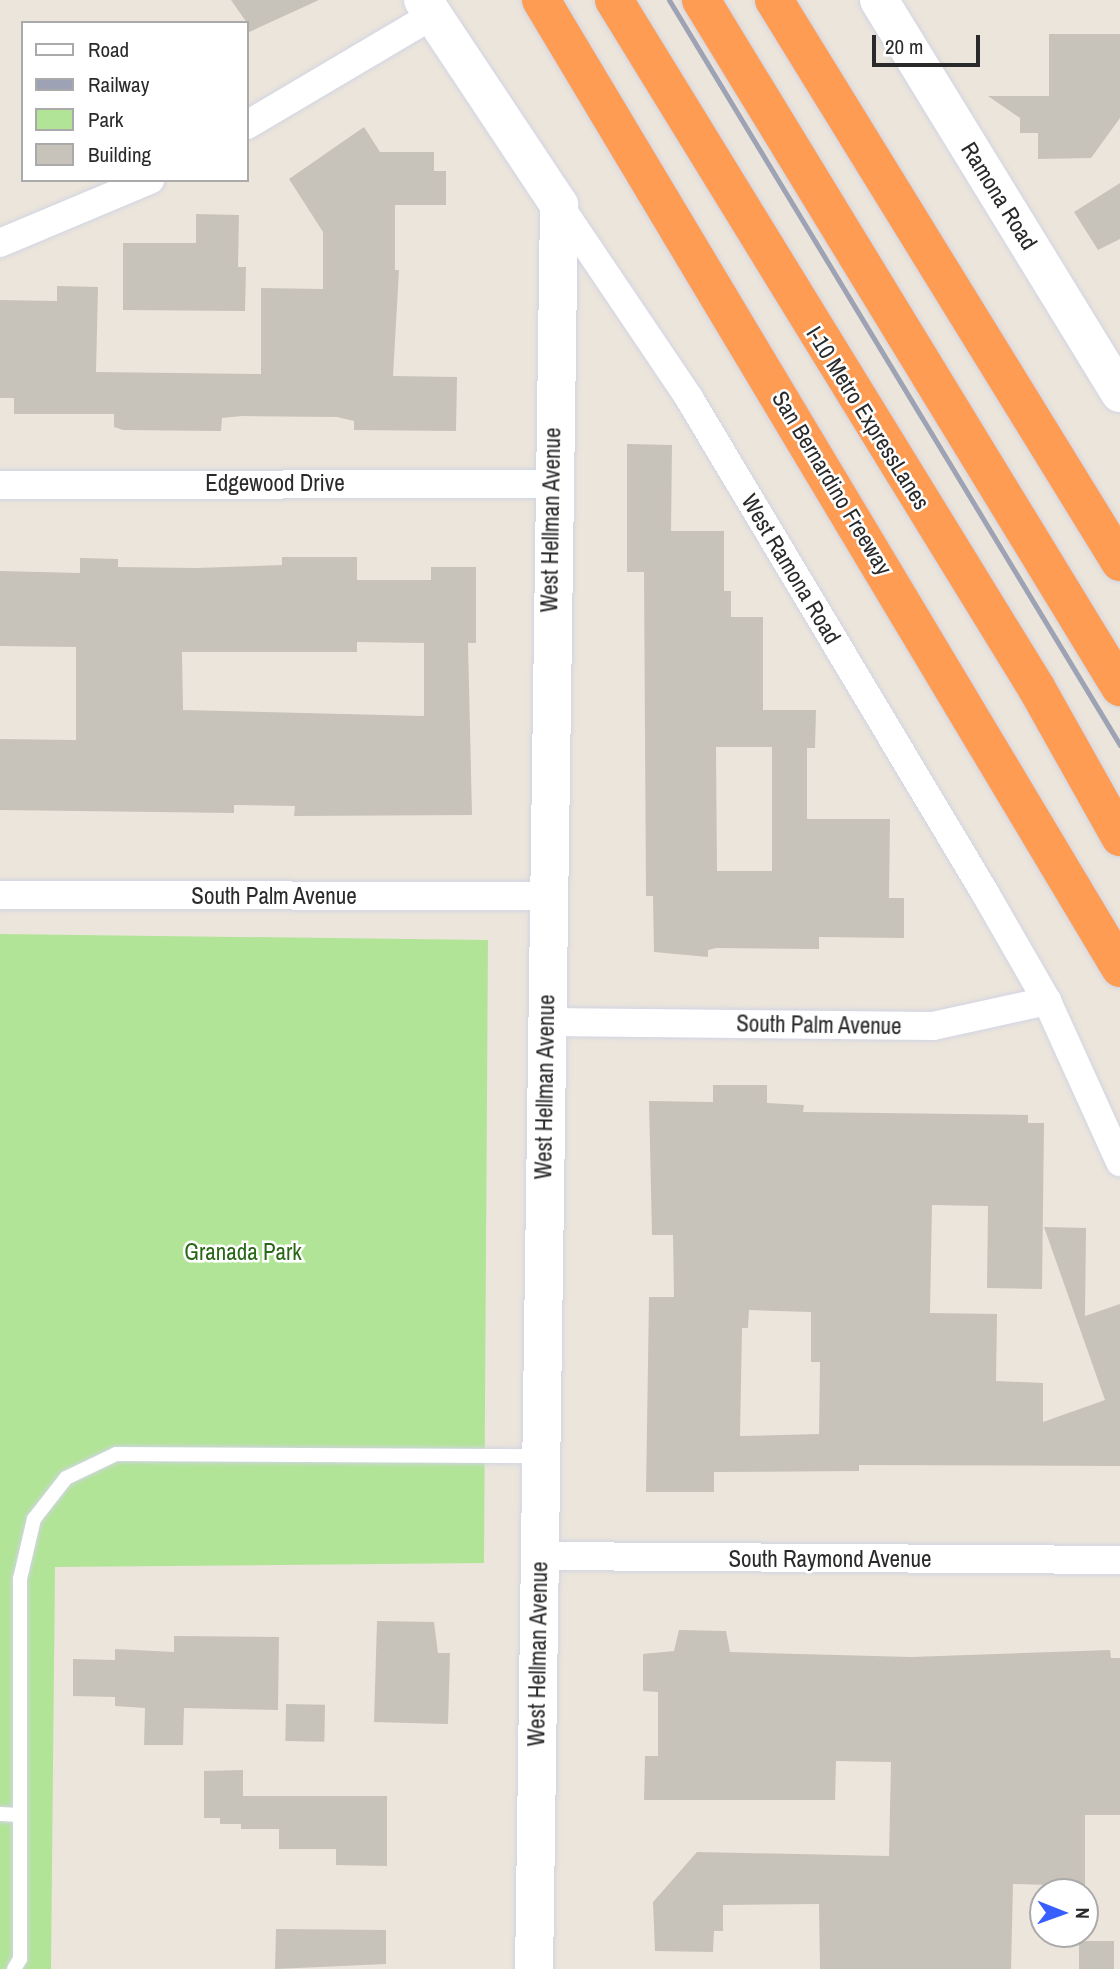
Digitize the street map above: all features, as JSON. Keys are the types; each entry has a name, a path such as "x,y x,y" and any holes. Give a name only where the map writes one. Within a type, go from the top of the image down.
{"highway":[{"path":"521,0 683,237"},
{"name":"San Bernardino Freeway","path":"541,0 1120,968"},
{"name":"I-10 Metro ExpressLanes","path":"614,0 1037,689 1120,837"},
{"path":"701,0 1120,687"},
{"path":"774,0 1120,562"}],"street":[{"name":"Ramona Road","path":"878,0 1120,393"},
{"path":"248,124 428,8"},
{"name":"West Ramona Road","path":"428,8 689,398 1047,1001 1120,1162"},
{"path":"0,243 145,182"},
{"name":"West Hellman Avenue","path":"534,1969 551,484 559,205"},
{"name":"Edgewood Drive","path":"0,485 551,484"},
{"name":"South Palm Avenue","path":"0,895 547,896"},
{"name":"South Palm Avenue","path":"546,1022 933,1026 1047,1001"},
{"name":"South Raymond Avenue","path":"539,1556 1120,1560"}],"lane":[{"path":"14,1969 20,1959 20,1579 34,1519 66,1478 116,1454 540,1456"},
{"path":"0,1814 20,1815"}],"green space":[{"name":"Granada Park","path":"0,934 488,940 484,1563 55,1567 51,1969 0,1969"}],"building":[{"path":"231,0 319,0 248,33 248,21"},
{"path":"1049,34 1120,34 1120,118 1091,158 1038,159 1038,133 1020,133 1020,118 988,96 1049,96"},
{"path":"364,127 380,152 434,152 434,171 446,171 446,205 395,205 395,270 399,270 393,376 457,377 456,431 354,430 354,421 337,417 242,416 222,418 221,431 123,430 114,427 114,414 14,414 14,398 0,398 0,300 57,301 57,286 98,287 96,372 261,374 261,288 323,289 323,232 289,179"},
{"path":"1120,183 1120,239 1098,250 1074,212"},
{"path":"196,214 239,215 238,267 246,267 245,311 123,310 123,243 196,243"},
{"path":"627,444 672,445 671,531 724,531 724,591 731,591 731,617 763,617 763,710 816,710 815,748 807,748 807,819 890,819 889,898 904,898 904,938 819,937 819,949 716,948 708,950 708,957 654,952 653,896 646,896 644,572 627,572","holes":["716,747 772,747 772,871 717,871"]},
{"path":"282,557 357,557 357,580 431,580 431,567 476,567 476,643 468,643 472,815 294,816 295,806 234,805 234,813 0,810 0,739 76,740 76,647 0,646 0,571 80,573 80,558 118,559 118,567 282,565","holes":["357,642 424,643 424,716 183,710 182,652 357,652"]},
{"path":"713,1085 767,1085 767,1103 804,1105 803,1112 1028,1115 1028,1123 1044,1123 1042,1289 987,1288 988,1206 932,1205 930,1313 997,1314 996,1381 1043,1383 1043,1422 1105,1400 1044,1227 1086,1228 1085,1316 1120,1304 1120,1466 859,1465 859,1471 714,1472 714,1492 646,1492 649,1297 674,1297 673,1235 652,1235 649,1101 713,1102","holes":["749,1310 811,1312 811,1362 820,1362 819,1434 740,1436 742,1328 748,1328"]},
{"path":"377,1621 434,1622 438,1653 450,1653 448,1724 374,1722"},
{"path":"679,1630 726,1631 730,1652 911,1657 1110,1650 1111,1658 1120,1658 1120,1815 1085,1815 1085,1878 1029,1878 1029,1884 1013,1884 1011,1969 820,1969 819,1904 723,1905 723,1931 714,1931 713,1952 655,1951 653,1902 697,1852 889,1856 891,1762 836,1761 835,1800 644,1800 645,1756 658,1756 658,1692 643,1691 643,1654 674,1651"},
{"path":"174,1636 279,1637 278,1710 184,1708 183,1745 144,1745 145,1708 115,1706 115,1697 73,1696 73,1659 115,1660 115,1649 174,1652"},
{"path":"286,1704 325,1705 324,1742 285,1741"},
{"path":"243,1770 243,1796 387,1796 387,1866 336,1865 336,1849 279,1849 279,1829 241,1829 241,1824 220,1824 220,1818 204,1818 204,1771"},
{"path":"276,1929 386,1930 386,1964 275,1969"},
{"path":"1099,1941 1114,1941 1114,1969 1079,1969 1079,1948 1099,1948"}],"railway":[{"path":"669,0 1120,745"}]}
